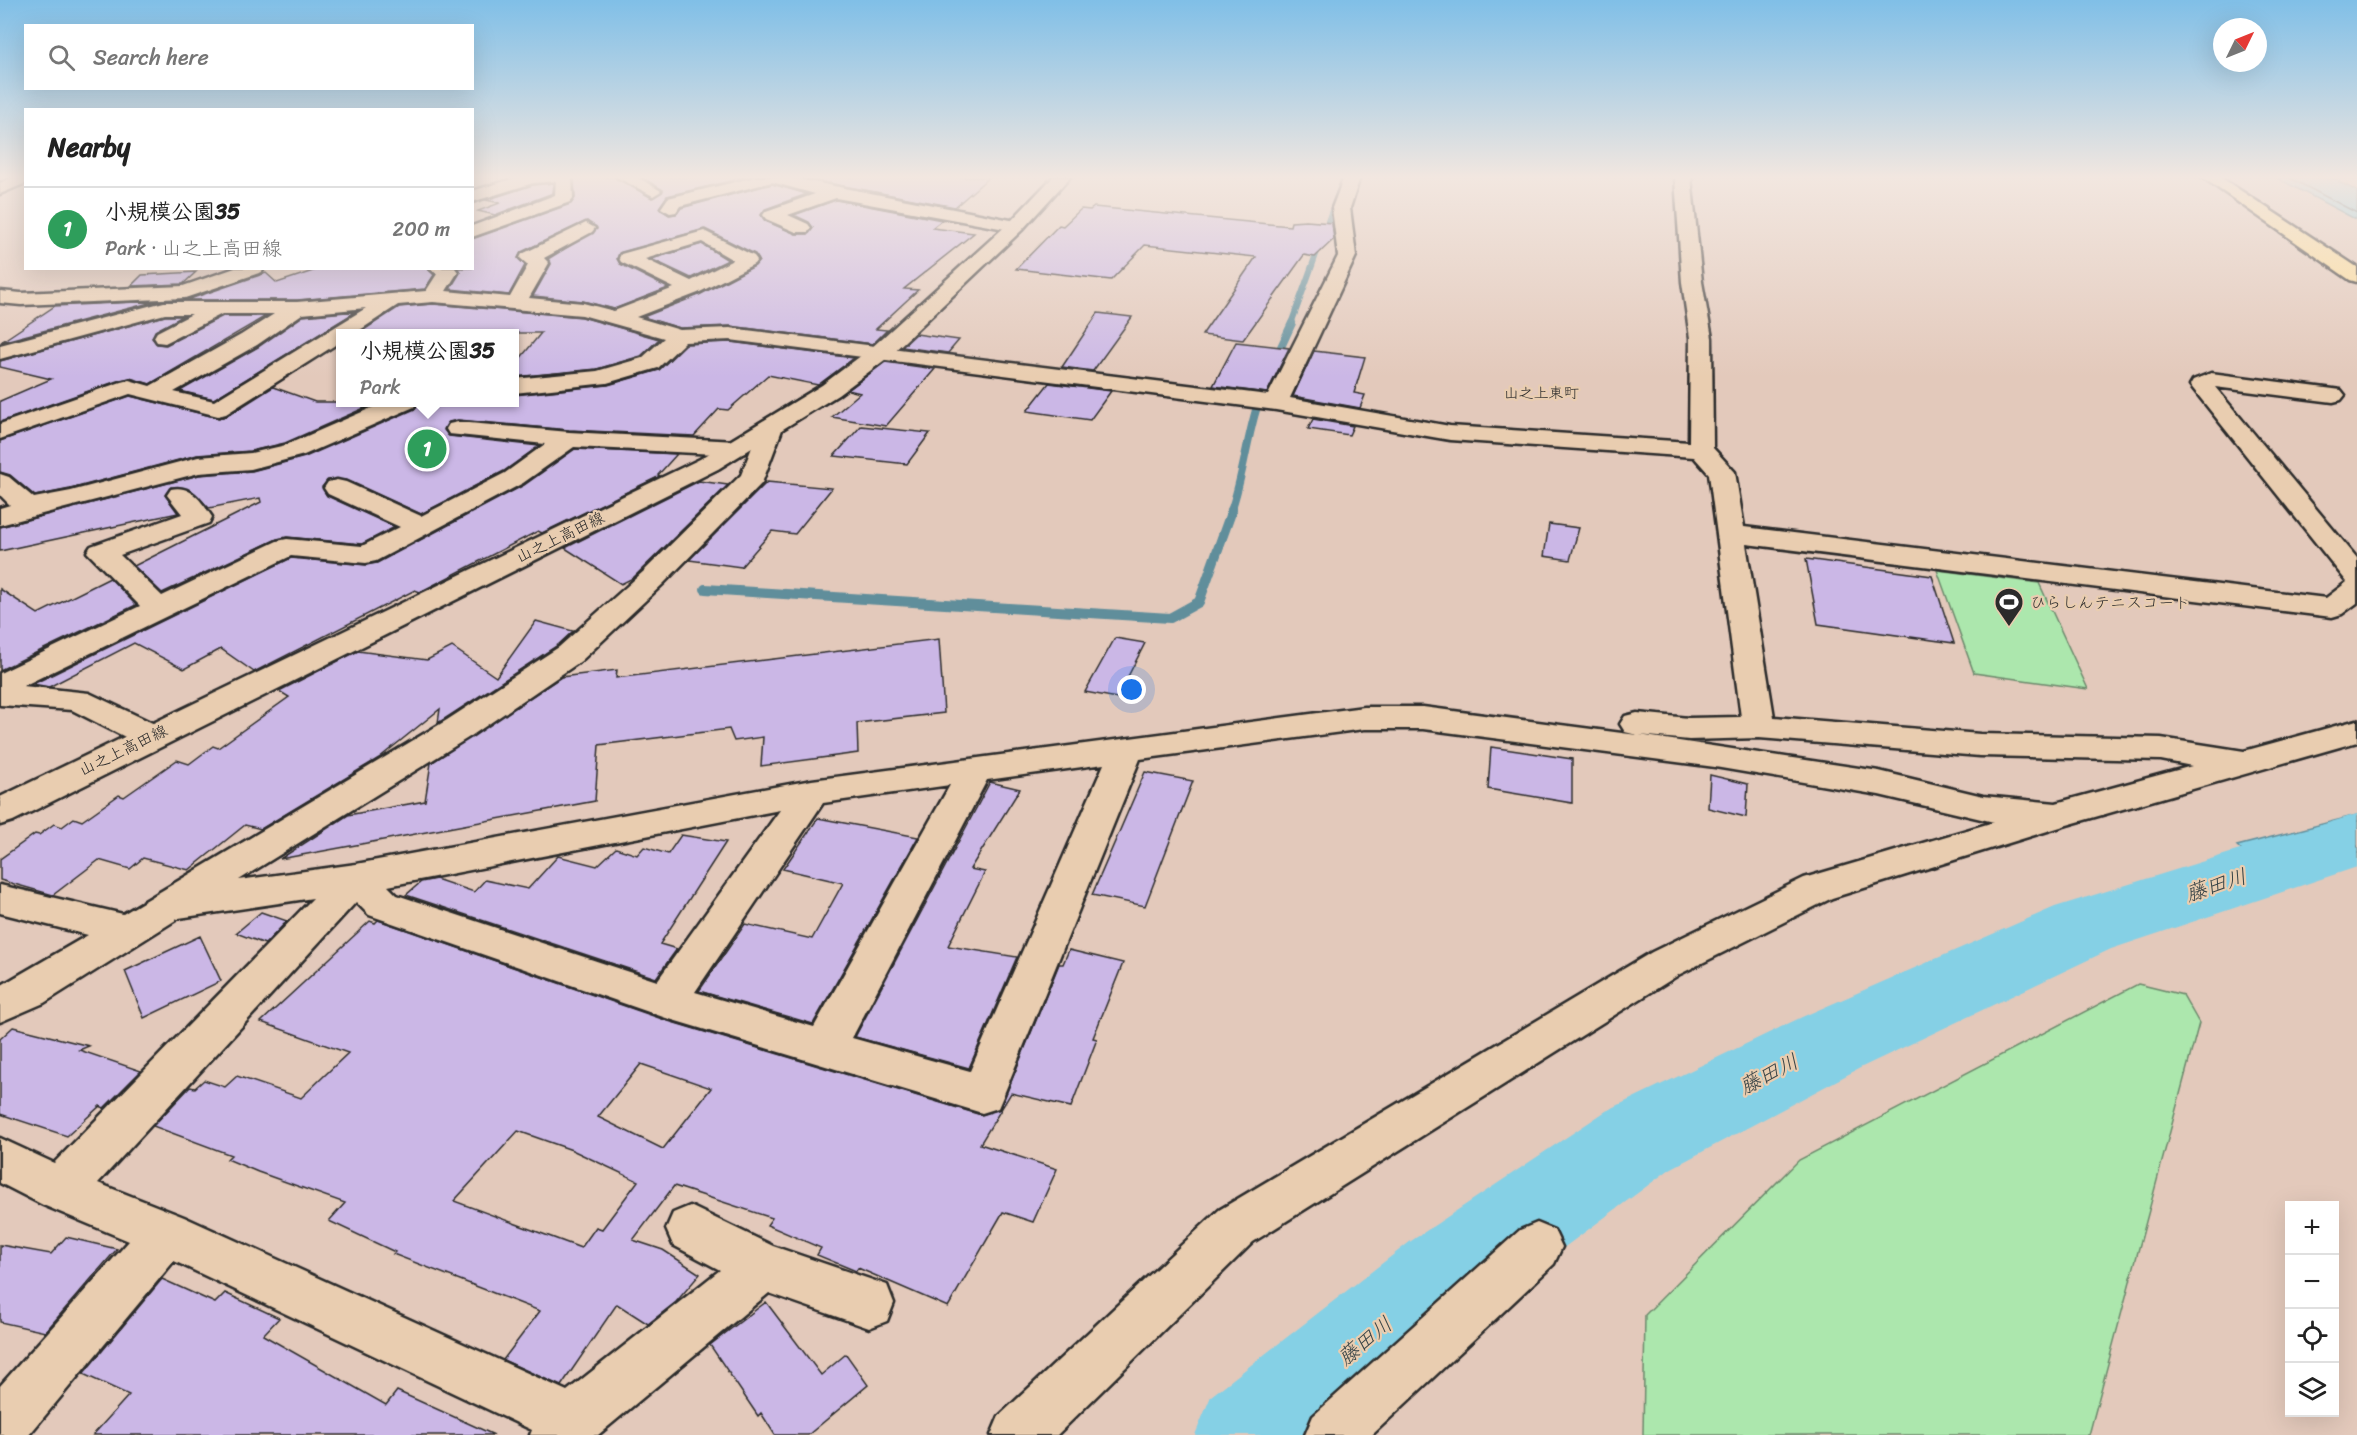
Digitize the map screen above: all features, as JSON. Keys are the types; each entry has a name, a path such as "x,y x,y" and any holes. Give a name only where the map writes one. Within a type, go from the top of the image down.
{"highway":[{"path":"2312,244 2357,276"}],"street":[{"path":"516,303 539,263 529,258 556,244"},
{"path":"676,244 628,258 691,289"},
{"path":"615,318 691,289 747,260 718,244"},
{"name":"山之上高田線","path":"0,812 709,464 771,427 878,354 997,244"},
{"path":"1276,403 1347,256 1345,244"},
{"path":"1689,244 1701,338 1701,450"},
{"path":"0,297 21,299 185,292 249,270"},
{"path":"433,296 448,272 443,270"},
{"path":"164,308 185,292"},
{"path":"0,352 164,308 297,308 433,296 583,309 679,336 730,334 1276,403 1450,433 1701,450 1722,472 1733,534 1759,727"},
{"path":"347,329 394,299"},
{"path":"165,337 219,308"},
{"path":"153,394 249,340 297,308"},
{"path":"0,432 129,387 218,409 336,336"},
{"path":"519,386 599,378 650,363 679,336"},
{"path":"47,339 54,360"},
{"path":"249,340 323,344"},
{"path":"2333,395 2211,380 2201,384 2357,576"},
{"path":"0,517 28,507 73,499 198,465 251,460 295,450 394,407"},
{"path":"0,1005 29,991 459,728 570,654 662,569 753,478 771,427"},
{"path":"458,429 569,440 736,448"},
{"path":"0,685 287,547 366,555 513,478 569,440"},
{"path":"0,482 28,507"},
{"path":"337,488 421,526"},
{"path":"159,609 101,552 199,518 180,495"},
{"path":"1733,534 2332,608 2357,588"},
{"path":"0,696 78,700 151,736"},
{"path":"1423,718 1438,710 1549,716 1689,729 1759,727 1980,745 2161,750 2246,764"},
{"path":"168,905 356,878 812,792 1364,718 1423,718 1715,756 1879,783 1983,808 2056,816"},
{"path":"1018,1435 1236,1226 1666,963 1818,888 2056,816 2357,731"},
{"path":"356,878 383,905 666,1001 826,1046 982,1094 1127,750"},
{"path":"826,1046 976,769"},
{"path":"1879,783 1926,802 1953,822 1961,845"},
{"path":"666,1001 812,792"},
{"path":"60,1190 356,878"},
{"path":"0,899 126,930"},
{"path":"0,1159 60,1190 167,1233 565,1428 763,1267"},
{"path":"690,1229 763,1267 869,1303"},
{"path":"0,1427 167,1233"},
{"path":"1332,1435 1538,1247"}],"green space":[{"name":"ひらしんテニスコート","path":"1937,570 2039,583 2088,689 1974,673"},
{"path":"2138,984 2183,995 2199,1023 2089,1435 1643,1435 1645,1315 1799,1160"}],"water":[{"path":"2357,815 2357,859 2276,882 2237,846"}],"building":[{"path":"474,244 538,244 521,252 518,258 525,265 509,295 450,289 460,273 459,270 474,270"},
{"path":"573,244 651,244 619,253 617,259 620,264 668,288 614,309 583,301 533,296 551,264 548,259"},
{"path":"702,244 728,260 691,278 651,259"},
{"path":"735,244 960,244 904,289 918,290 876,329 887,330 873,344 730,326 680,328 643,317 699,295 755,266 759,261 755,254"},
{"path":"1040,244 1329,244 1315,257 1304,255 1243,340 1202,335 1256,257 1145,245 1111,280 1016,269"},
{"path":"316,270 429,270 434,275 425,289 297,300 187,300 266,273 277,283"},
{"path":"196,272 183,284 131,286 142,275"},
{"path":"157,301 1,342 55,306"},
{"path":"433,304 582,317 659,339 641,356 597,369 519,377 519,360 541,333 519,333 519,329 365,329 399,307"},
{"path":"357,311 214,399 180,391 258,347 303,316"},
{"path":"1098,313 1132,317 1093,371 1062,367"},
{"path":"165,316 183,316 155,331 152,338 157,344 166,345 223,316 266,316 150,384 130,378 120,380 0,422 0,401 51,379 0,367 0,361"},
{"path":"916,334 959,340 948,353 902,347"},
{"path":"730,342 854,358 818,385 768,375 728,410 719,409 694,436 569,430 458,420 449,422 444,430 449,436 539,446 504,471 421,514 347,480 328,480 322,487 327,496 395,527 362,544 287,537 277,539 162,593 134,566 261,502 260,498 209,508 191,490 171,487 165,495 178,513 0,551 0,527 199,475 252,471 305,457 416,407 519,407 519,394 608,385 659,370 686,344"},
{"path":"1236,342 1289,348 1267,393 1213,386"},
{"path":"1314,351 1365,357 1354,393 1365,395 1360,408 1293,396"},
{"path":"885,362 935,369 886,426 832,417 860,393 848,390"},
{"path":"1049,383 1111,391 1090,420 1027,411"},
{"path":"273,387 315,402 336,402 336,407 367,407 285,443 251,451 197,455 70,489 35,496 10,475 0,472 0,441 130,396 219,418 227,416"},
{"path":"1313,419 1353,426 1349,435 1308,429"},
{"path":"861,426 930,433 907,464 834,456"},
{"path":"575,449 677,454 658,475 660,476 542,533 538,531 420,592 415,590 254,672 221,649 184,669 134,643 49,687 33,684 291,558 366,565 377,563 524,485"},
{"path":"699,481 728,485 633,578 621,584 565,548"},
{"path":"767,482 832,488 795,534 772,531 741,567 689,560"},
{"path":"1549,524 1579,528 1570,560 1544,556"},
{"path":"1806,559 1932,576 1954,643 1818,624"},
{"path":"110,578 136,605 0,670 0,589 38,614"},
{"path":"536,621 573,631 558,645 438,723 440,709 379,758 261,829 245,825 189,870 143,858 130,869 99,860 53,895 0,880 0,859 35,834 39,835 54,824 62,827 74,818 82,821 119,795 124,797 177,760 189,764 213,746 218,748 289,697 279,691 358,651 427,660 452,647 496,677"},
{"path":"1115,638 1145,643 1117,698 1085,692"},
{"path":"939,639 944,713 857,723 858,753 761,766 763,737 734,741 729,729 599,745 595,801 280,859 348,815 425,801 431,763 561,677 617,670 616,678"},
{"path":"1491,747 1572,759 1572,803 1488,789"},
{"path":"1145,772 1193,781 1145,906 1092,895"},
{"path":"1710,775 1748,784 1746,817 1708,808"},
{"path":"990,782 1020,789 970,869 985,872 948,946 1017,957 969,1068 855,1037"},
{"path":"818,818 918,837 813,1024 699,991 745,924 812,939 843,883 783,869"},
{"path":"681,835 726,842 660,944 677,949 656,978 406,895 421,882 436,879 474,892 485,880 528,889 558,856 597,866 616,848 637,855 644,847 668,854"},
{"path":"261,912 287,921 265,944 236,933"},
{"path":"378,920 665,1020 981,1115 1000,1109 1059,964 1063,964 1069,950 1123,963 1093,1038 1097,1039 1071,1107 1011,1093 980,1144 1057,1169 1033,1222 1003,1212 948,1307 858,1268 856,1271 817,1255 821,1248 767,1225 772,1218 674,1186 633,1240 663,1250 700,1274 676,1302 648,1324 617,1304 561,1386 503,1360 540,1311 393,1254 395,1252 329,1221 345,1203 258,1172 227,1159 231,1155 153,1126 190,1087 195,1088 204,1080 225,1087 237,1076 301,1098 348,1053 261,1022 370,921 375,923","holes":["641,1064 711,1088 663,1149 598,1117","518,1131 572,1150 638,1181 602,1229 596,1227 581,1248 454,1201"]},
{"path":"200,936 221,981 144,1018 125,971"},
{"path":"13,1027 89,1046 79,1050 141,1071 104,1108 100,1106 67,1136 0,1114 0,1039"},
{"path":"66,1237 117,1249 45,1332 0,1322 0,1245 51,1254"},
{"path":"162,1279 215,1303 225,1293 279,1318 263,1335 386,1405 397,1391 494,1435 93,1435 129,1395 83,1374"},
{"path":"766,1302 821,1375 846,1354 868,1385 808,1435 775,1435 761,1413 758,1416 710,1345"}],"waterway":[{"path":"1291,324 1320,244"},
{"path":"1275,360 1292,323"},
{"path":"1231,511 1255,412 1267,380"},
{"path":"705,589 1170,618 1199,602 1232,510"},
{"name":"藤田川","path":"1250,1435 1446,1275 1638,1140 1832,1042 2083,928 2357,840"}],"place":[{"name":"小規模公園35","path":"427,449"},
{"name":"ひらしんテニスコート","path":"2009,628"}],"district":[{"name":"山之上東町","path":"1541,393"}]}
